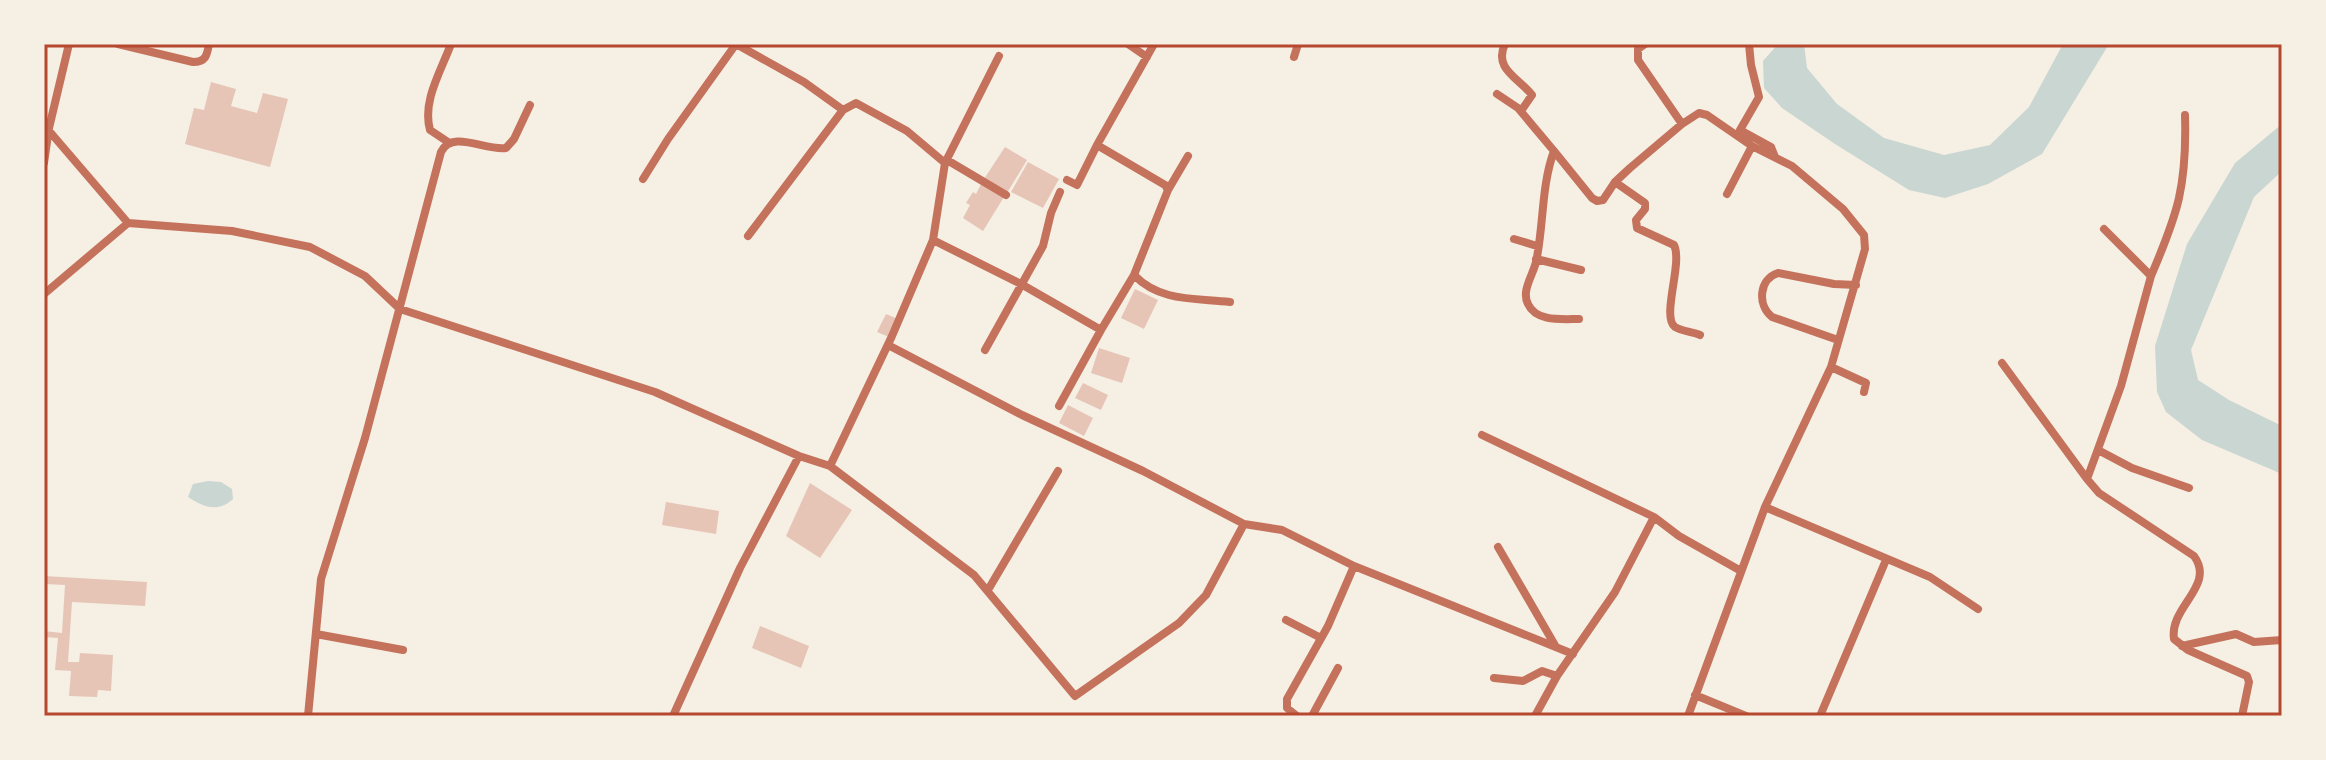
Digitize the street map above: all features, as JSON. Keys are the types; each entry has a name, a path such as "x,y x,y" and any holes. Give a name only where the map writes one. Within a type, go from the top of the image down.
{"street":[{"path":"44,163 46,126 69,44"},
{"path":"118,44 193,62 201,62 206,57 209,44"},
{"path":"448,142 430,130 429,115 433,88 451,44"},
{"path":"643,179 736,44 804,82 843,110"},
{"path":"1128,44 1147,57"},
{"path":"1067,180 1077,185 1154,44"},
{"path":"1294,57 1298,44"},
{"path":"1505,44 1501,60 1505,70 1532,95 1521,111"},
{"path":"1645,44 1638,49 1638,60 1682,124"},
{"path":"1749,44 1759,97 1740,130 1771,147 1775,157"},
{"path":"830,466 888,345 933,240 946,162 999,56"},
{"path":"1497,94 1521,111 1597,201 1603,200 1615,182 1699,113 1707,115 1752,146 1792,166 1843,209 1864,235 1865,249 1831,367 1765,507 1688,716"},
{"path":"748,236 843,110 856,103 907,131 946,162 1006,195"},
{"path":"308,716 321,579 365,438 441,152 448,142 454,140 506,148 514,139 530,105"},
{"path":"2087,479 2121,386 2151,276 2180,203 2185,177 2185,115"},
{"path":"46,126 128,223"},
{"path":"1097,145 1165,185 1168,190"},
{"path":"1727,194 1752,146"},
{"path":"1554,151 1547,174 1536,259 1526,302 1546,318 1579,319"},
{"path":"1059,406 1134,275 1168,190 1188,156"},
{"path":"1615,182 1645,203 1645,209 1636,220 1637,228 1674,245 1677,251 1671,322 1674,327 1700,335"},
{"path":"985,350 1043,246 1060,192"},
{"path":"44,294 128,223 232,231 310,247 365,276 400,309 655,392 799,456 830,466 974,575 1075,696 1179,623 1206,595 1244,524"},
{"path":"2104,229 2151,276"},
{"path":"1514,239 1537,246"},
{"path":"933,240 1021,284 1101,330"},
{"path":"1536,259 1581,270"},
{"path":"1838,340 1765,312 1762,299 1764,282 1778,273 1856,285"},
{"path":"1134,275 1158,294 1230,302"},
{"path":"888,345 1244,524 1282,530 1354,566 1573,654"},
{"path":"2002,363 2099,493 2194,556 2200,565 2201,576 2172,627 2174,639 2182,646 2247,676 2249,682 2242,716"},
{"path":"1831,367 1866,383 1864,392"},
{"path":"1482,435 1654,517 1679,536 1741,571"},
{"path":"2098,450 2132,468 2189,488"},
{"path":"673,716 740,568 799,456"},
{"path":"988,590 1058,471"},
{"path":"1765,507 1930,577 1978,609"},
{"path":"1535,716 1557,676 1615,592 1654,517"},
{"path":"1498,547 1556,648"},
{"path":"1820,716 1886,560"},
{"path":"1297,716 1287,708 1287,699 1321,638 1354,566"},
{"path":"1286,620 1321,638"},
{"path":"316,634 403,650"},
{"path":"2182,646 2236,634 2254,642 2282,640"},
{"path":"1312,716 1338,668"},
{"path":"1494,678 1523,681 1542,671 1557,676"},
{"path":"1695,695 1746,716"}],"shaded area":[{"path":"1778,44 1804,44 1807,68 1837,104 1884,138 1944,155 1990,145 2029,107 2063,44 2109,44 2042,154 1988,184 1945,198 1909,190 1782,108 1764,88 1763,61"},
{"path":"2282,124 2282,171 2254,197 2191,350 2198,380 2229,400 2282,426 2282,474 2202,440 2166,412 2157,392 2155,346 2187,244 2235,163"},
{"path":"221,482 232,489 233,499 222,506 210,507 188,497 193,484"}],"building":[{"path":"211,82 236,89 231,106 257,113 263,93 288,99 270,167 185,144 194,108 204,110"},
{"path":"1005,147 1027,160 1007,193 984,179"},
{"path":"1028,162 1059,179 1043,208 1011,192"},
{"path":"981,184 1004,197 983,231 963,218 970,205 966,203"},
{"path":"1135,289 1158,300 1144,329 1121,318"},
{"path":"886,314 898,319 889,337 877,332"},
{"path":"1099,348 1130,358 1122,383 1091,373"},
{"path":"1083,383 1108,395 1101,410 1075,398"},
{"path":"1068,405 1093,418 1084,436 1059,423"},
{"path":"810,483 852,510 820,558 786,536"},
{"path":"666,502 719,511 716,534 662,525"},
{"path":"44,576 147,582 145,606 72,602 68,662 79,662 80,653 113,655 111,691 98,690 97,697 69,696 71,671 55,670 58,638 44,637 44,631 62,633 65,585 44,584"},
{"path":"760,626 809,646 801,668 752,648"}]}
